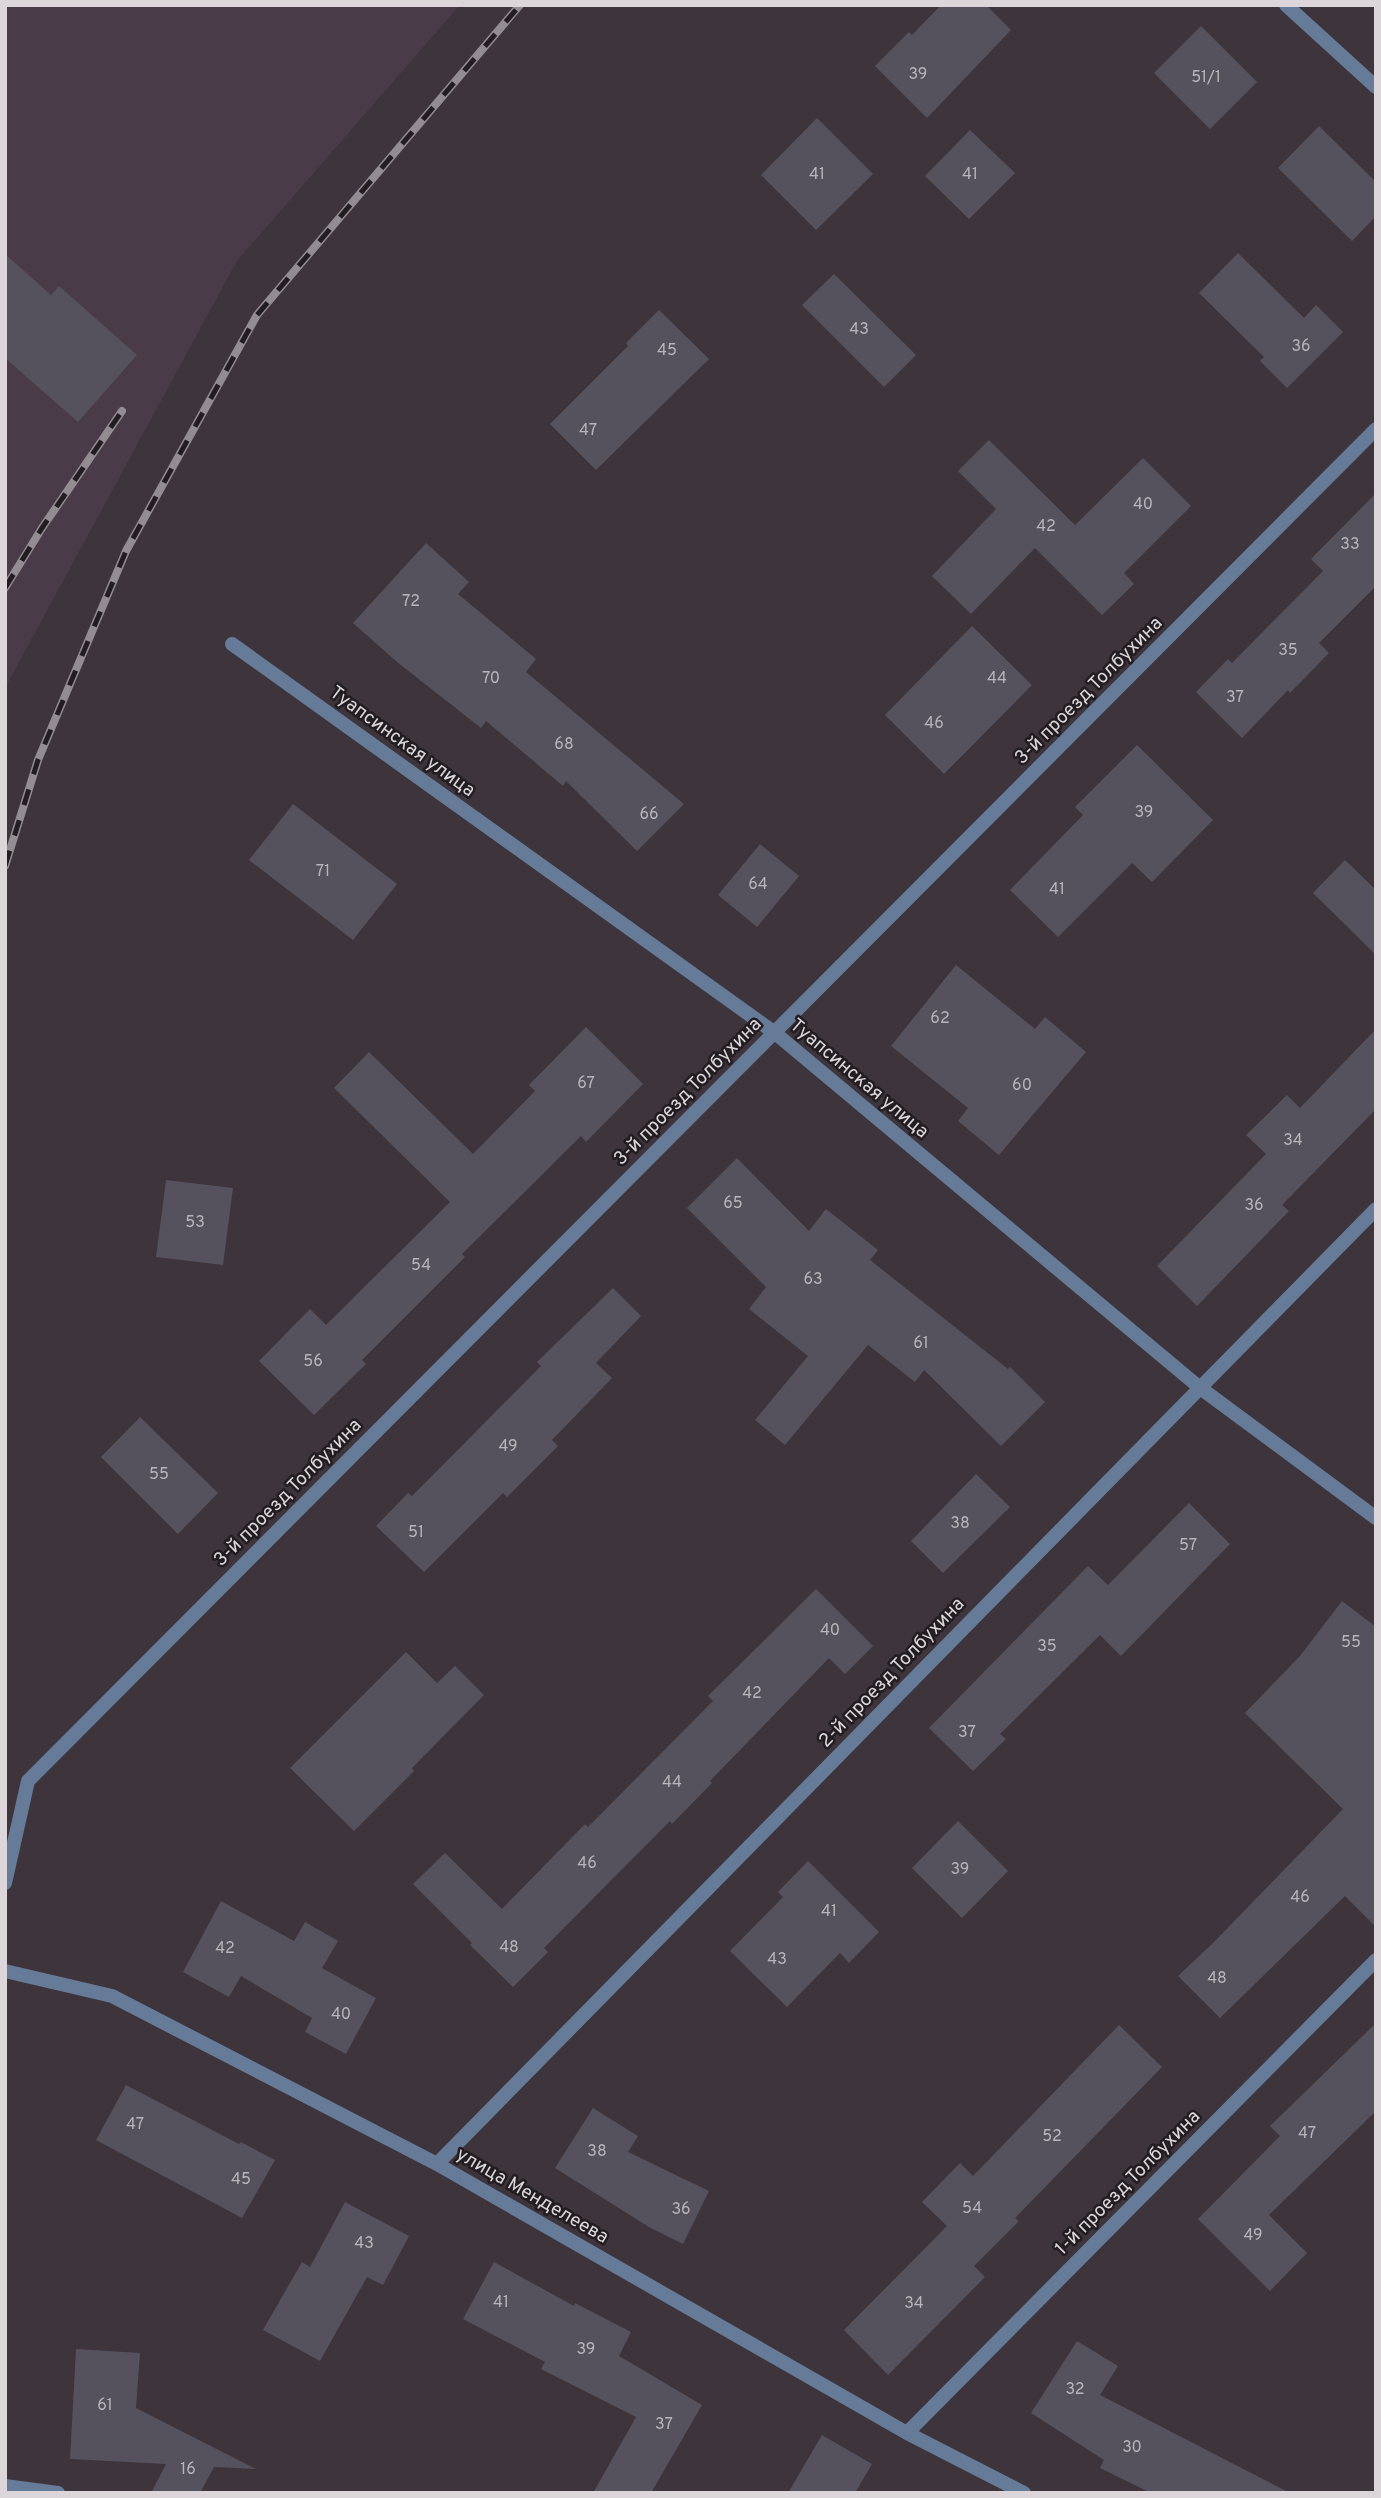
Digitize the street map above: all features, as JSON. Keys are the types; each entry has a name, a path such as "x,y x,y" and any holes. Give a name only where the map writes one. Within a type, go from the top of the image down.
{"street":[{"path":"1286,5 1376,87"},
{"name":"3-й проезд Толбухина","path":"5,1883 28,1781 1376,429"},
{"name":"Туапсинская улица","path":"232,644 775,1033 1199,1387 1376,1517"},
{"name":"2-й проезд Толбухина","path":"437,2164 1376,1209"},
{"name":"1-й проезд Толбухина","path":"907,2433 1376,1961"},
{"name":"улица Менделеева","path":"5,1971 112,1996 437,2164 907,2433 1024,2493"},
{"path":"5,2486 58,2493"}],"shaded area":[{"path":"5,5 460,5 237,261 5,688"}],"building":[{"path":"941,5 986,5 1011,30 927,118 875,66 909,32 912,35"},
{"path":"1201,26 1257,82 1210,129 1154,73"},
{"path":"817,118 873,174 816,230 761,175"},
{"path":"1319,126 1376,182 1376,216 1352,241 1278,168"},
{"path":"970,130 1015,173 969,219 925,176"},
{"path":"1238,253 1304,318 1316,305 1343,332 1287,388 1260,361 1264,357 1199,293"},
{"path":"5,254 51,295 59,286 137,355 78,422 5,358"},
{"path":"834,274 916,355 884,387 802,305"},
{"path":"659,310 709,359 596,470 550,424 628,346 626,343"},
{"path":"989,440 1075,525 1143,458 1191,506 1124,573 1134,584 1102,615 1035,548 971,614 932,576 996,509 958,471"},
{"path":"1376,493 1376,586 1319,643 1329,653 1290,693 1288,690 1242,738 1196,692 1228,659 1232,663 1323,571 1311,559"},
{"path":"426,543 469,582 458,594 536,659 526,672 684,804 637,851 566,781 563,786 486,721 481,728 397,662 353,623"},
{"path":"972,626 1032,685 944,774 885,715"},
{"path":"1137,745 1213,820 1152,882 1132,863 1058,937 1010,890 1083,815 1075,807"},
{"path":"293,804 397,884 353,940 249,860"},
{"path":"760,844 799,876 757,927 718,895"},
{"path":"1345,860 1376,890 1376,955 1313,893"},
{"path":"956,965 1035,1029 1045,1017 1086,1052 999,1155 958,1121 968,1108 891,1046"},
{"path":"586,1027 643,1084 586,1142 581,1136 462,1254 465,1257 362,1360 366,1364 314,1415 259,1361 310,1309 326,1325 450,1202 334,1088 369,1052 473,1154 535,1091 529,1085"},
{"path":"1376,1029 1376,1109 1282,1205 1289,1211 1197,1306 1157,1266 1266,1154 1246,1135 1287,1095 1300,1108"},
{"path":"737,1158 809,1231 826,1209 878,1250 870,1260 1008,1369 1010,1367 1045,1402 1001,1446 924,1370 915,1382 868,1345 785,1445 755,1420 808,1356 749,1309 766,1287 687,1208"},
{"path":"166,1180 233,1188 223,1265 156,1257"},
{"path":"613,1288 641,1316 596,1363 612,1378 552,1440 558,1446 507,1497 503,1493 424,1572 376,1526 408,1493 412,1496 541,1366 537,1362"},
{"path":"140,1417 218,1493 178,1534 101,1457"},
{"path":"976,1474 1010,1507 943,1573 911,1541"},
{"path":"1189,1503 1230,1544 1121,1656 1100,1635 1000,1734 1006,1739 973,1771 929,1728 1088,1566 1108,1585"},
{"path":"816,1589 873,1646 845,1674 829,1658 672,1824 670,1821 544,1948 548,1952 513,1987 413,1884 445,1853 502,1909 585,1824 588,1827 713,1701 708,1696"},
{"path":"1342,1601 1376,1627 1376,1927 1345,1896 1220,2018 1178,1976 1343,1809 1245,1713 1300,1656"},
{"path":"406,1652 437,1683 455,1666 484,1695 354,1831 290,1768"},
{"path":"958,1821 1008,1871 962,1918 912,1868"},
{"path":"808,1861 879,1932 849,1963 840,1953 787,2007 730,1951 783,1897 778,1892"},
{"path":"221,1901 294,1941 305,1922 338,1941 322,1968 376,1998 346,2054 305,2032 312,2018 241,1976 229,1997 183,1972"},
{"path":"1376,2023 1376,2111 1269,2215 1307,2253 1270,2291 1198,2219 1280,2136 1270,2126"},
{"path":"1119,2025 1162,2067 1015,2218 1019,2221 974,2266 985,2277 888,2375 844,2330 947,2226 922,2202 960,2163 973,2176"},
{"path":"126,2085 275,2160 242,2218 96,2140"},
{"path":"593,2108 638,2136 628,2152 709,2191 683,2244 649,2227 555,2168"},
{"path":"345,2202 409,2236 383,2285 367,2277 320,2361 263,2330 302,2262 310,2267"},
{"path":"494,2262 574,2306 575,2303 631,2332 619,2356 702,2405 651,2493 593,2493 636,2417 541,2369 545,2362 463,2319"},
{"path":"1077,2341 1118,2366 1100,2395 1290,2493 1151,2493 1100,2468 1104,2460 1031,2413"},
{"path":"76,2349 140,2353 136,2408 256,2469 214,2467 200,2493 151,2493 166,2464 70,2459"},
{"path":"822,2435 872,2464 855,2493 788,2493"}],"railway":[{"path":"5,866 38,760 126,551 257,315 520,5"},
{"path":"5,588 42,528 122,411"}]}
